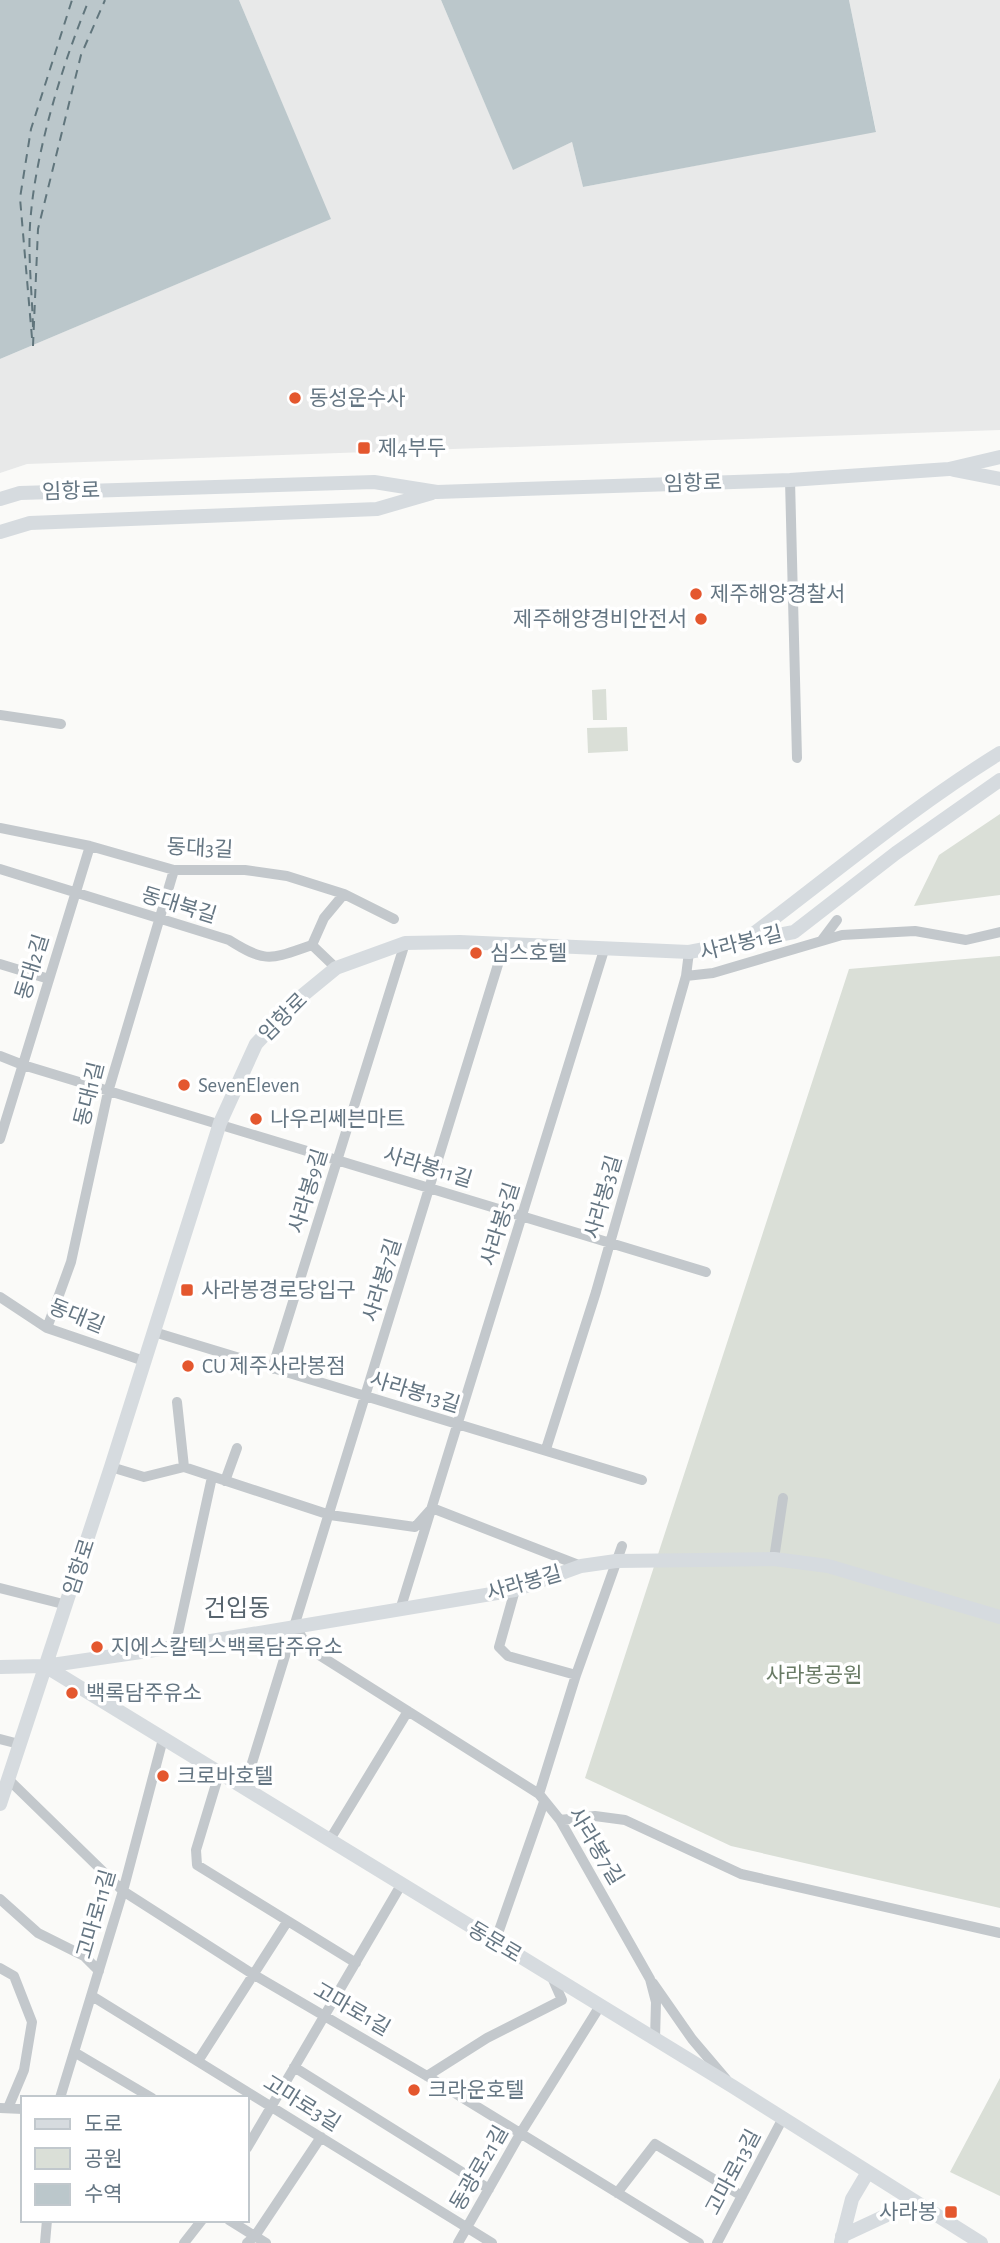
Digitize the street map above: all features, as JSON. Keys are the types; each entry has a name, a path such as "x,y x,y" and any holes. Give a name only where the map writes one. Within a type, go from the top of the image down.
{"main road":[{"name":"임항로","path":"0,499 20,493 374,482 437,492 790,480 949,469 1000,457"},
{"name":"임항로","path":"949,469 1000,479"},
{"name":"임항로","path":"0,532 30,523 377,509 437,492"},
{"name":"임항로","path":"744,941 876,838 956,780 1000,753"},
{"name":"임항로","path":"0,1804 67,1605 220,1123 256,1044 298,1000 336,968 405,943 505,944 689,952 794,932 896,853 1000,780"},
{"name":"사라봉길","path":"46,1667 514,1590 581,1566 616,1561 774,1559 828,1566 1000,1617"},
{"path":"0,1667 46,1667"},
{"name":"동문로","path":"46,1667 732,2086 981,2243"},
{"path":"841,2240 852,2199 868,2172"},
{"path":"841,2240 915,2202"}],"street":[{"path":"790,480 797,758"},
{"path":"0,715 61,724"},
{"name":"동대3길","path":"0,828 90,846 174,870 245,870 287,876 344,894 394,919"},
{"name":"동대2길","path":"0,1139 90,846"},
{"name":"동대북길","path":"0,869 229,940 256,957 282,955 312,945"},
{"name":"동대1길","path":"47,1328 71,1262 108,1091 174,870"},
{"path":"336,968 312,945 324,918 344,894"},
{"path":"822,940 837,920"},
{"name":"사라봉1길","path":"686,976 713,973 842,935 915,931 966,940 994,936 1000,932"},
{"name":"사라봉9길","path":"272,1370 405,943"},
{"name":"사라봉7길","path":"244,1789 505,944"},
{"name":"사라봉5길","path":"400,1610 604,950"},
{"name":"사라봉3길","path":"546,1449 610,1242 686,976 689,952"},
{"path":"0,964 49,979"},
{"name":"사라봉11길","path":"0,1055 23,1065 706,1272"},
{"name":"동대길","path":"1,1300 47,1328 145,1361"},
{"name":"사라봉13길","path":"153,1332 642,1480"},
{"path":"177,1402 184,1467"},
{"path":"225,1481 237,1448"},
{"path":"111,1468 144,1477 184,1467 330,1515 415,1527 432,1508 581,1566"},
{"path":"175,1647 212,1477"},
{"path":"774,1559 783,1498"},
{"path":"495,1942 542,1798 576,1675 622,1546"},
{"path":"0,1588 67,1605"},
{"path":"514,1590 499,1647 508,1656 576,1675"},
{"name":"사라봉7길","path":"296,1627 308,1648 542,1798 560,1820 650,1979 656,2002 655,2039"},
{"path":"329,1841 408,1711"},
{"path":"0,1739 19,1744"},
{"name":"고마로11길","path":"61,2096 123,1891 163,1739"},
{"path":"219,1774 196,1850 197,1865 356,1963"},
{"name":"고마로1길","path":"8,1779 123,1891 251,1973 326,2015 699,2243"},
{"path":"560,1820 595,1816 625,1820 741,1874 1000,1933"},
{"path":"248,2146 401,1885"},
{"path":"0,1899 38,1933 83,1956 100,1970"},
{"path":"198,2061 251,1973 287,1922"},
{"path":"0,1968 13,1976 32,2022 24,2070 4,2108"},
{"path":"427,2076 487,2038 562,2000 551,1976"},
{"path":"650,1979 692,2039 732,2086"},
{"name":"고마로3길","path":"92,1996 492,2243"},
{"name":"동광로21길","path":"458,2243 520,2134 600,2006"},
{"path":"74,2052 149,2096"},
{"path":"294,2067 489,2189"},
{"name":"고마로13길","path":"717,2243 783,2118"},
{"path":"251,2240 321,2137"},
{"path":"617,2193 656,2144 742,2196"},
{"path":"45,2243 47,2222"},
{"path":"184,2243 200,2222"},
{"path":"231,2222 251,2240 266,2243"}],"shaded area":[{"path":"239,0 441,0 513,169 572,142 583,187 876,131 849,0 1000,0 1000,430 27,464 0,473 0,359 330,219"}],"green space":[{"path":"606,689 607,720 593,720 592,690"},
{"path":"627,727 628,751 588,753 587,728"},
{"path":"1000,814 1000,895 914,906 939,855"},
{"name":"사라봉공원","path":"1000,956 1000,1908 731,1846 585,1778 849,969"},
{"path":"1000,2078 1000,2196 950,2172"}],"water":[{"path":"0,0 239,0 331,219 0,359"},
{"path":"441,0 849,0 876,132 583,187 572,142 513,170"}],"ferry route":[{"path":"32,338 20,198 31,129 72,0"},
{"path":"33,327 29,241 34,187 52,105 89,0"},
{"path":"33,346 38,229 81,55 105,0"}],"place":[{"name":"동성운수사","path":"295,398"},
{"name":"제4부두","path":"364,448"},
{"name":"제주해양경찰서","path":"696,594"},
{"name":"제주해양경비안전서","path":"701,619"},
{"name":"심스호텔","path":"476,953"},
{"name":"SevenEleven","path":"184,1085"},
{"name":"나우리쎄븐마트","path":"256,1119"},
{"name":"사라봉경로당입구","path":"187,1290"},
{"name":"CU 제주사라봉점","path":"188,1366"},
{"name":"지에스칼텍스백록담주유소","path":"97,1647"},
{"name":"백록담주유소","path":"72,1693"},
{"name":"크로바호텔","path":"163,1776"},
{"name":"크라운호텔","path":"414,2090"},
{"name":"사라봉","path":"951,2212"}],"district":[{"name":"건입동","path":"237,1608"}]}
